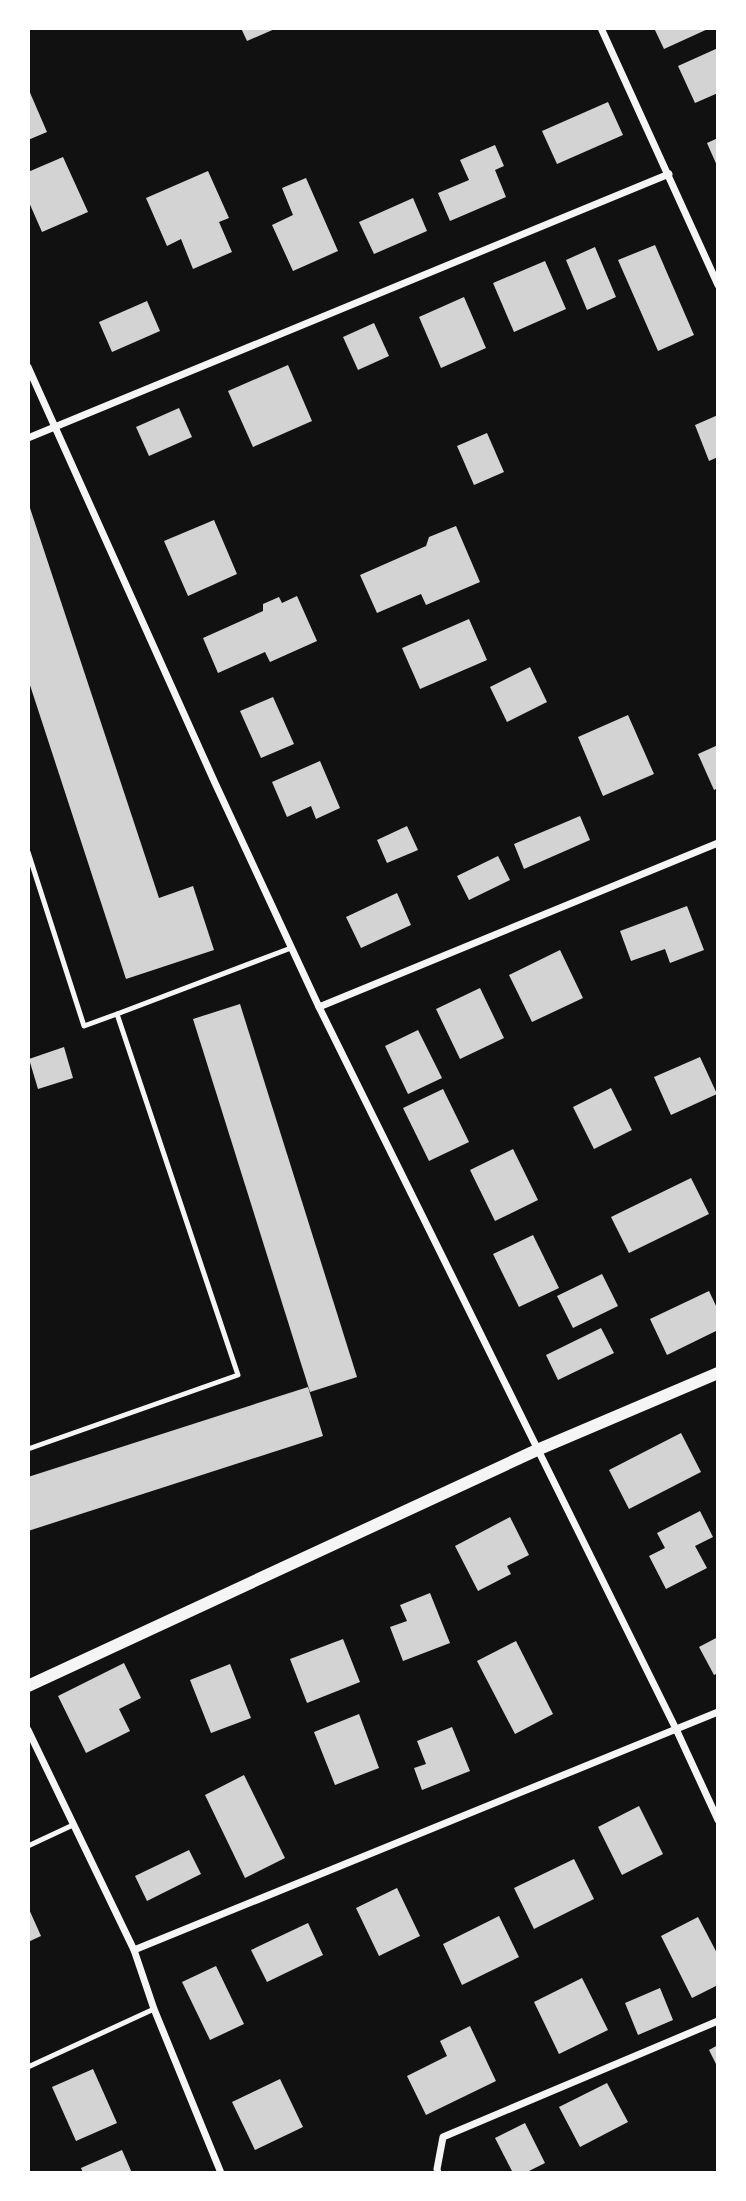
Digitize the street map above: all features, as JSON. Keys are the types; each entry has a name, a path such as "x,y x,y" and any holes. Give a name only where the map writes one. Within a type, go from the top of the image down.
{"street":[{"path":"601,28 718,285"},
{"path":"28,438 669,174"},
{"path":"28,367 318,1007 676,1729 718,1820"},
{"path":"318,1007 718,843"},
{"path":"28,1686 537,1450 718,1373"},
{"path":"134,1950 718,1712"},
{"path":"28,1730 134,1950 154,2009 221,2173"},
{"path":"438,2173 436,2169 443,2137 718,2021"}],"lane":[{"path":"28,852 84,1026 291,948"},
{"path":"28,1449 239,1375 117,1014"},
{"path":"28,1846 73,1825"},
{"path":"28,2067 154,2009"}],"building":[{"path":"241,28 277,28 247,41"},
{"path":"654,28 710,28 664,49"},
{"path":"718,48 718,93 695,103 678,66"},
{"path":"28,88 47,132 28,140"},
{"path":"608,102 623,135 557,164 542,131"},
{"path":"718,138 718,168 707,143"},
{"path":"495,145 504,166 495,170 506,197 450,221 438,193 469,180 460,160"},
{"path":"63,157 88,212 42,232 28,200 28,172"},
{"path":"208,171 229,218 219,222 232,252 193,269 181,239 167,246 146,198"},
{"path":"306,178 338,251 293,271 272,225 293,215 282,188"},
{"path":"413,198 427,231 374,254 359,222"},
{"path":"655,245 694,335 658,351 618,260"},
{"path":"595,247 616,297 587,310 566,260"},
{"path":"545,261 566,309 514,332 493,283"},
{"path":"464,297 486,348 441,368 419,317"},
{"path":"147,301 160,331 112,352 99,322"},
{"path":"374,323 389,356 358,370 343,337"},
{"path":"288,365 312,421 253,447 228,391"},
{"path":"179,408 192,437 149,456 136,427"},
{"path":"718,415 718,457 709,461 695,425"},
{"path":"487,433 504,472 474,485 457,446"},
{"path":"28,502 159,898 193,886 214,950 126,979 28,679"},
{"path":"214,520 237,574 188,596 164,541"},
{"path":"456,526 480,582 426,605 421,594 377,613 360,575 426,546 429,537"},
{"path":"297,596 317,641 270,662 265,652 218,673 203,638 263,611 263,604 279,597 282,603"},
{"path":"469,619 487,660 420,689 402,648"},
{"path":"530,667 547,702 507,722 490,687"},
{"path":"273,697 294,744 261,758 240,711"},
{"path":"628,715 654,774 603,796 578,737"},
{"path":"718,745 718,788 714,790 698,754"},
{"path":"320,761 340,808 316,819 311,806 287,817 272,782"},
{"path":"580,816 590,840 524,869 514,844"},
{"path":"407,826 418,850 387,863 377,840"},
{"path":"498,856 510,880 469,900 457,876"},
{"path":"397,893 411,925 361,948 346,917"},
{"path":"687,906 704,950 670,963 665,949 631,961 620,931"},
{"path":"560,950 583,998 532,1022 509,975"},
{"path":"480,988 504,1038 460,1059 436,1009"},
{"path":"240,1004 357,1377 310,1392 193,1019"},
{"path":"418,1030 442,1078 408,1094 385,1046"},
{"path":"64,1047 73,1078 38,1089 29,1059"},
{"path":"700,1057 717,1094 671,1115 654,1077"},
{"path":"611,1088 632,1130 594,1149 573,1107"},
{"path":"443,1089 469,1142 429,1161 403,1108"},
{"path":"513,1149 538,1200 495,1221 470,1170"},
{"path":"691,1178 709,1214 629,1253 611,1217"},
{"path":"533,1235 559,1288 519,1307 493,1254"},
{"path":"602,1274 618,1306 573,1328 557,1296"},
{"path":"709,1291 718,1310 718,1330 667,1355 650,1319"},
{"path":"601,1328 614,1353 558,1380 546,1355"},
{"path":"308,1387 323,1436 28,1531 28,1477"},
{"path":"681,1433 701,1472 629,1509 609,1470"},
{"path":"700,1511 713,1537 695,1546 707,1568 666,1589 649,1556 665,1548 657,1533"},
{"path":"510,1517 529,1555 507,1566 511,1574 478,1591 455,1546"},
{"path":"430,1593 450,1643 403,1661 390,1627 407,1621 400,1605"},
{"path":"718,1637 718,1673 714,1675 699,1647"},
{"path":"343,1639 360,1682 307,1703 290,1659"},
{"path":"516,1641 553,1714 515,1734 477,1661"},
{"path":"124,1663 141,1698 119,1709 130,1731 86,1753 58,1696"},
{"path":"230,1664 251,1718 211,1733 190,1680"},
{"path":"359,1714 379,1768 335,1785 314,1732"},
{"path":"452,1727 470,1771 422,1790 414,1768 426,1764 417,1741"},
{"path":"244,1775 285,1858 245,1878 205,1795"},
{"path":"639,1806 663,1854 622,1875 598,1827"},
{"path":"189,1850 201,1874 147,1901 135,1876"},
{"path":"574,1859 594,1899 534,1929 514,1888"},
{"path":"397,1888 420,1936 379,1956 356,1908"},
{"path":"28,1907 41,1936 28,1942"},
{"path":"499,1916 519,1957 462,1985 443,1944"},
{"path":"698,1917 718,1955 718,1985 692,1998 661,1936"},
{"path":"308,1923 323,1955 267,1982 251,1950"},
{"path":"216,1966 244,2024 210,2040 182,1982"},
{"path":"582,1978 608,2030 559,2054 534,2002"},
{"path":"660,1988 673,2020 638,2035 625,2003"},
{"path":"470,2026 496,2081 426,2115 407,2076 447,2056 440,2041"},
{"path":"718,2045 718,2068 709,2050"},
{"path":"93,2069 117,2123 76,2141 52,2087"},
{"path":"280,2079 303,2127 255,2150 232,2102"},
{"path":"607,2083 628,2122 580,2147 559,2107"},
{"path":"525,2123 545,2163 525,2173 513,2173 495,2138"},
{"path":"122,2150 132,2173 83,2173 81,2168"}]}
